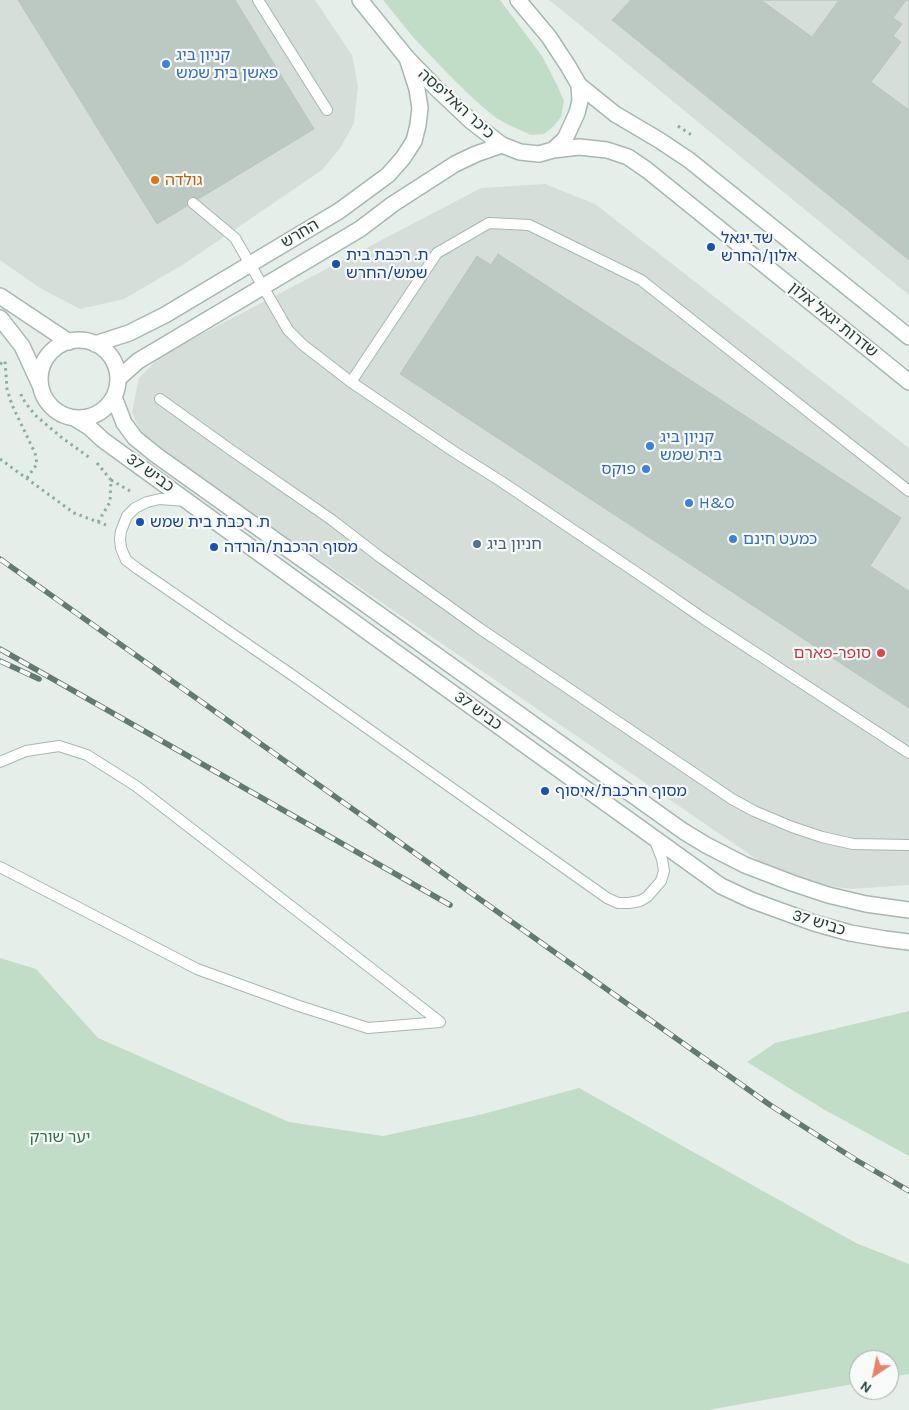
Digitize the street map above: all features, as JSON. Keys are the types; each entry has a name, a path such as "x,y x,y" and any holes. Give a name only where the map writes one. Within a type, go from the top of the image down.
{"street":[{"name":"כיכר האליפסה","path":"360,0 408,58 471,121 502,145 520,152 539,154 553,150"},
{"path":"518,0 549,37 579,85 615,114 689,160 909,337"},
{"name":"החרש","path":"95,344 129,333 165,316 339,211 388,175 403,158 414,141 418,125 420,108 417,89 408,58"},
{"path":"553,150 565,139 572,126 580,101 579,85"},
{"name":"החרש","path":"118,380 138,361 360,229 393,204 455,164 502,145"},
{"name":"שדרות יגאל אלון","path":"553,150 579,147 607,150 628,157 714,223 909,382"},
{"path":"0,296 69,342"},
{"path":"0,318 22,346 46,399 54,409 65,415 76,418 95,415 114,397 118,380 114,361 95,344 82,341 69,342 52,352 45,362 41,375 42,388"},
{"name":"כביש 37","path":"114,397 124,423 135,438 156,455 706,845 745,865 828,895 866,904 909,910"},
{"name":"כביש 37","path":"76,418 103,440 721,886 751,900 814,923 850,933 885,940 909,942"}],"lane":[{"path":"258,0 327,110"},
{"path":"193,203 235,238 288,330 303,345 351,382 704,619 909,753"},
{"path":"351,382 437,253 489,223 529,225 641,280 909,491"},
{"path":"160,399 332,520 479,628 732,798 754,811 822,837 853,844 909,846"},
{"path":"190,502 160,499 135,508 127,516 121,531 120,539 126,560 607,898 618,903 640,901 647,897 661,881 664,871 662,859 653,838"},
{"path":"0,762 26,751 59,746 87,755 136,786 188,825 440,1022 368,1028 299,1006 197,970 0,867"}],"path":[{"path":"0,364 5,361 7,389 37,464 27,478"},
{"path":"0,459 74,513 121,531"}],"shaded area":[{"path":"0,0 315,0 352,55 358,86 354,123 341,147 322,170 184,264 124,299 80,309 40,288 0,260"},
{"path":"549,0 909,0 909,295 569,16"},
{"path":"545,184 595,204 909,448 909,885 851,889 787,880 143,439 132,412 139,378 162,355 481,188"}],"green space":[{"path":"383,0 500,0 542,56 564,101 561,117 544,134 531,135 496,118 452,78 413,37"},
{"name":"יער שורק","path":"0,958 36,969 98,1038 289,1122 383,1136 483,1114 579,1088 856,1243 909,1264 909,1374 899,1376 899,1350 849,1350 849,1385 708,1410 0,1410"},
{"path":"909,1011 909,1156 823,1109 747,1062 775,1043"}],"building":[{"name":"קניון ביג פאשן בית שמש","path":"18,0 235,0 314,129 157,224"},
{"path":"631,0 909,0 909,260 612,20"},
{"path":"761,0 839,0 812,37"},
{"path":"906,0 909,0 909,110 871,82 901,42 893,36 902,24 893,18"},
{"name":"קניון ביג בית שמש","path":"498,254 901,518 870,566 909,591 909,708 400,374 477,256 491,265"}],"railway":[{"path":"0,559 770,1105 856,1160 909,1191"},
{"path":"0,649 450,905"},
{"path":"0,661 39,679"}],"place":[{"name":"קניון ביג פאשן בית שמש","path":"166,64"},
{"name":"גולדה","path":"155,180"},
{"name":"שד.יגאל אלון/החרש","path":"711,247"},
{"name":"ת. רכבת בית שמש/החרש","path":"336,264"},
{"name":"קניון ביג בית שמש","path":"650,446"},
{"name":"פוקס","path":"646,469"},
{"name":"H&O","path":"689,503"},
{"name":"ת. רכבת בית שמש","path":"140,522"},
{"name":"כמעט חינם","path":"733,539"},
{"name":"חניון ביג","path":"477,544"},
{"name":"מסוף הרכבת/הורדה","path":"214,547"},
{"name":"סופר-פארם","path":"881,653"},
{"name":"מסוף הרכבת/איסוף","path":"545,791"}]}
